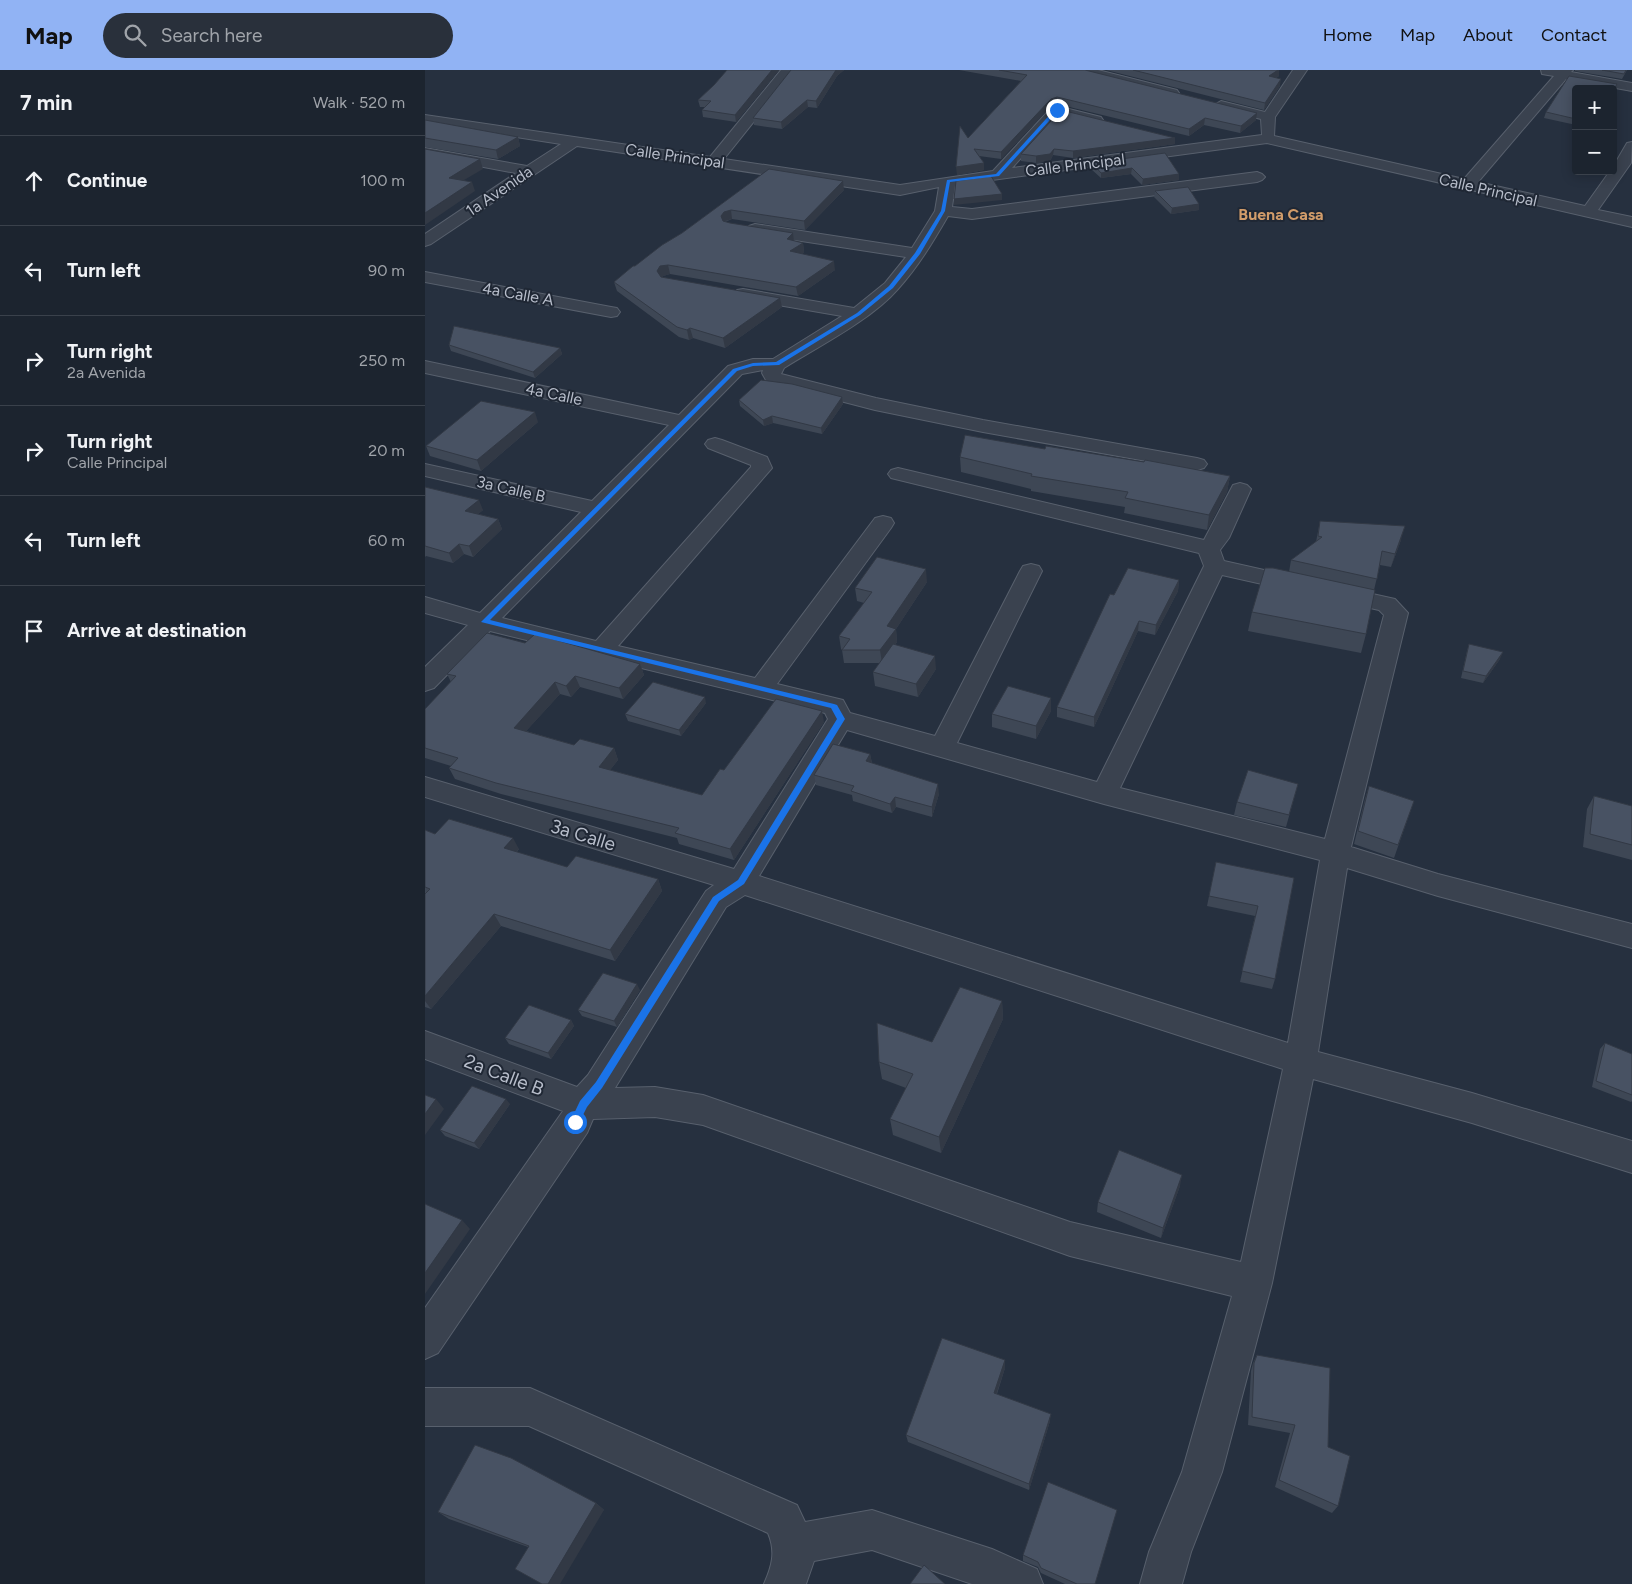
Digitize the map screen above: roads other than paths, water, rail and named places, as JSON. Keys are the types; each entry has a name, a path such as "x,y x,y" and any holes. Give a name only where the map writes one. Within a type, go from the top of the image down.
{"street":[{"path":"715,161 788,70"},
{"path":"1082,70 1136,76 1186,96"},
{"path":"1541,70 1564,72 1632,87"},
{"path":"1281,72 1298,72"},
{"path":"1267,139 1268,117 1298,72"},
{"path":"1467,185 1564,72"},
{"path":"1204,101 1268,117"},
{"path":"997,175 1057,110 1114,124"},
{"name":"Calle Principal","path":"425,119 900,190 948,181 1267,139 1632,222"},
{"path":"1172,138 1210,147"},
{"name":"1a Avenida","path":"425,241 573,142"},
{"path":"1588,212 1628,164 1632,146"},
{"path":"425,152 530,171"},
{"path":"943,211 972,214 1257,176"},
{"path":"948,181 943,211 917,254 891,287 858,314 777,364 771,373 774,378 875,404 983,426 1197,464"},
{"path":"435,218 453,222"},
{"path":"741,227 917,254"},
{"name":"4a Calle A","path":"425,277 611,312"},
{"path":"727,291 858,314"},
{"path":"425,682 735,370 753,365 777,364"},
{"name":"4a Calle","path":"425,367 683,422"},
{"path":"601,650 762,468 760,461 715,444"},
{"name":"3a Calle B","path":"425,470 597,509"},
{"path":"898,474 1182,541 1212,558 1387,604 1396,613 1335,853 1301,1061 1254,1283 1202,1472 1170,1552 1161,1584"},
{"path":"1104,794 1212,558 1218,538 1240,489"},
{"path":"761,689 883,523"},
{"path":"942,747 1031,571"},
{"path":"425,605 485,622 834,706 841,719 1104,794 1335,853 1438,885 1632,936"},
{"path":"425,1340 575,1122 583,1104 599,1085 716,899 741,882 841,719"},
{"name":"3a Calle","path":"425,787 741,882 1301,1061 1472,1108 1632,1157"},
{"name":"2a Calle B","path":"425,1045 583,1104"},
{"path":"583,1104 655,1102 703,1110 1070,1239 1254,1283"},
{"path":"425,1407 530,1407 783,1518 794,1544 793,1567 785,1584"},
{"path":"794,1544 872,1530 992,1570 1022,1584"}],"district":[{"name":"Buena Casa","path":"1281,214"}]}
